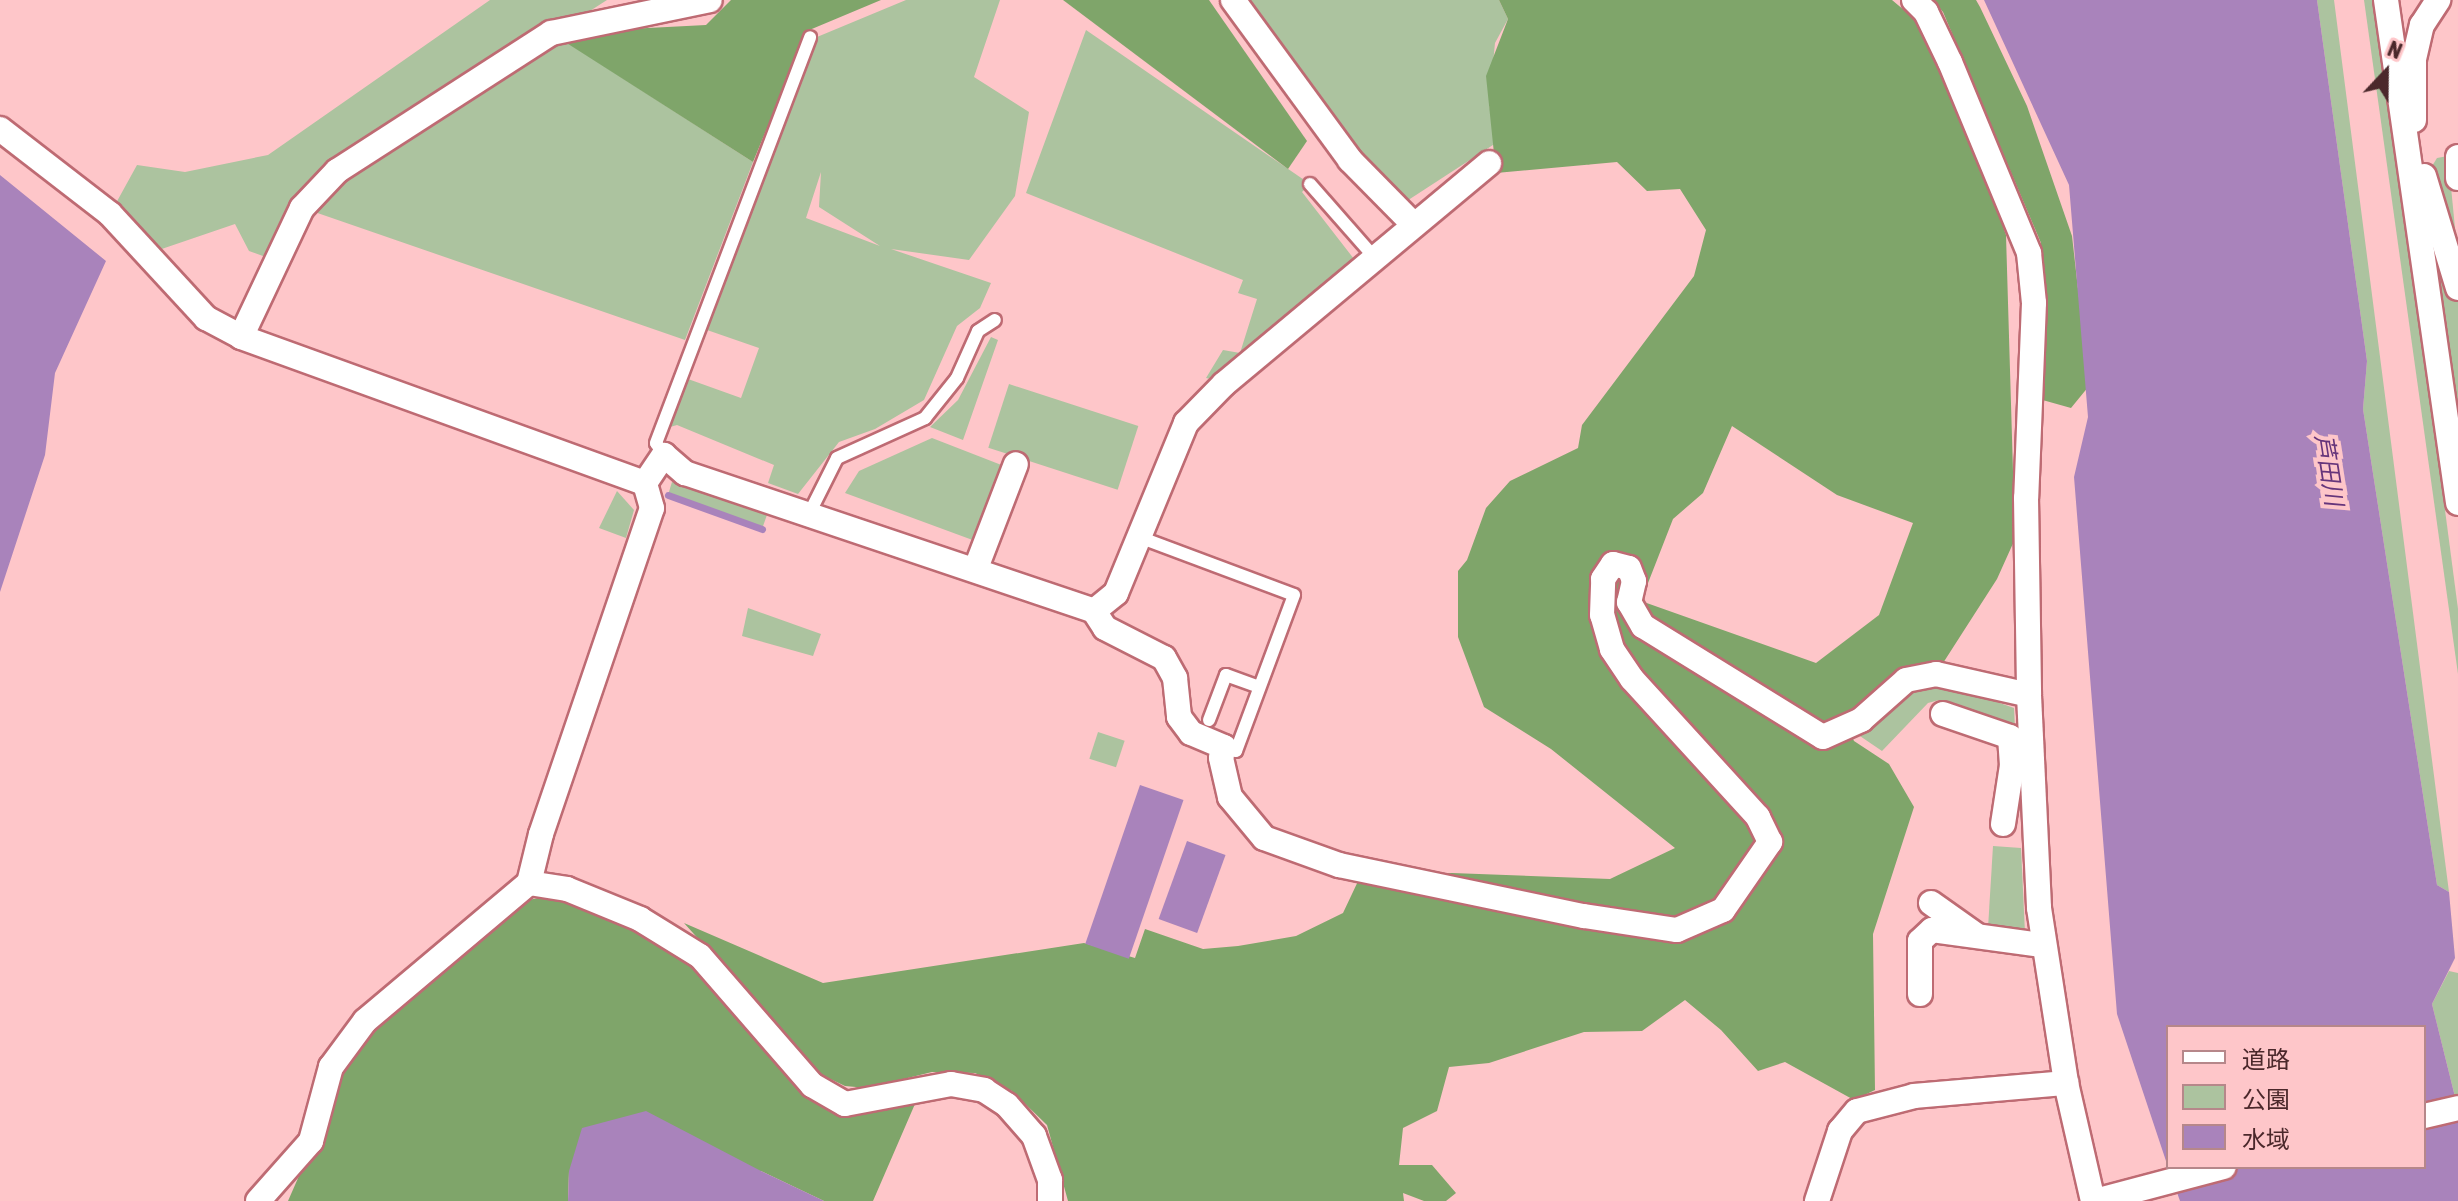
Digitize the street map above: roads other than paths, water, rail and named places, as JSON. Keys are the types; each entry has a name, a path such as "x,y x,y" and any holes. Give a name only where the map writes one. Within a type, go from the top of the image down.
{"street":[{"path":"241,337 302,208 337,171 551,33 710,0"},
{"path":"1233,0 1350,160 1414,225"},
{"path":"1914,0 1926,12 1950,62 2029,253 2034,303 2026,498 2029,695 2022,763 2003,824"},
{"path":"2386,0 2409,132 2458,503"},
{"path":"2425,6 2414,59 2409,132 2458,288"},
{"path":"0,129 110,214 206,318 241,337 645,483"},
{"path":"2458,157 2458,178"},
{"path":"1094,611 1116,593 1186,423 1224,384 1489,163"},
{"path":"258,1201 311,1141 331,1067 365,1021 529,883 652,508 645,483 664,455 685,473 976,568 1094,611 1105,628 1164,658 1175,678 1179,717 1191,733 1224,747 1221,758 1230,797 1264,838 1339,865 1584,916 1677,930 1723,910 1770,842 1758,817 1632,679 1612,649 1602,615 1603,579 1613,564 1629,568 1634,581 1629,602 1643,626 1823,737 1861,720 1906,680 1936,674 2029,695"},
{"path":"976,568 1016,464"},
{"path":"1943,714 1985,742 2010,737 2022,763 2042,945 2066,1083 2099,1199 2216,1169"},
{"path":"529,883 567,889 640,919 700,956 812,1085 845,1104 951,1084 984,1090 1007,1105 1034,1136 1050,1180 1050,1201"},
{"path":"1931,903 1978,936"},
{"path":"1920,994 1920,941 1932,930 2042,945"},
{"path":"1817,1201 1840,1131 1857,1111 1914,1096 2066,1083"},
{"path":"2426,1116 2458,1108"}],"lane":[{"path":"664,455 656,443 810,37"},
{"path":"1310,184 1375,258"},
{"path":"810,512 837,458 925,418 957,378 978,331 995,320"},
{"path":"1139,537 1294,595 1236,751 1224,747"},
{"path":"1209,720 1226,675 1259,687"}],"water":[{"name":"芦田川","path":"1984,0 2317,0 2367,361 2363,409 2437,885 2449,892 2455,958 2432,1004 2458,1109 2458,1201 2180,1201 2169,1169 2426,1169 2426,1025 2166,1025 2166,1161 2117,1014 2074,477 2088,417 2069,185"},
{"path":"0,175 106,261 55,373 45,455 0,592"},
{"path":"1140,785 1183,800 1129,959 1085,944"},
{"path":"1187,841 1226,855 1197,933 1159,919"},
{"path":"646,1111 824,1201 568,1201 569,1171 582,1128"}],"waterway":[{"path":"668,495 762,529"}]}
